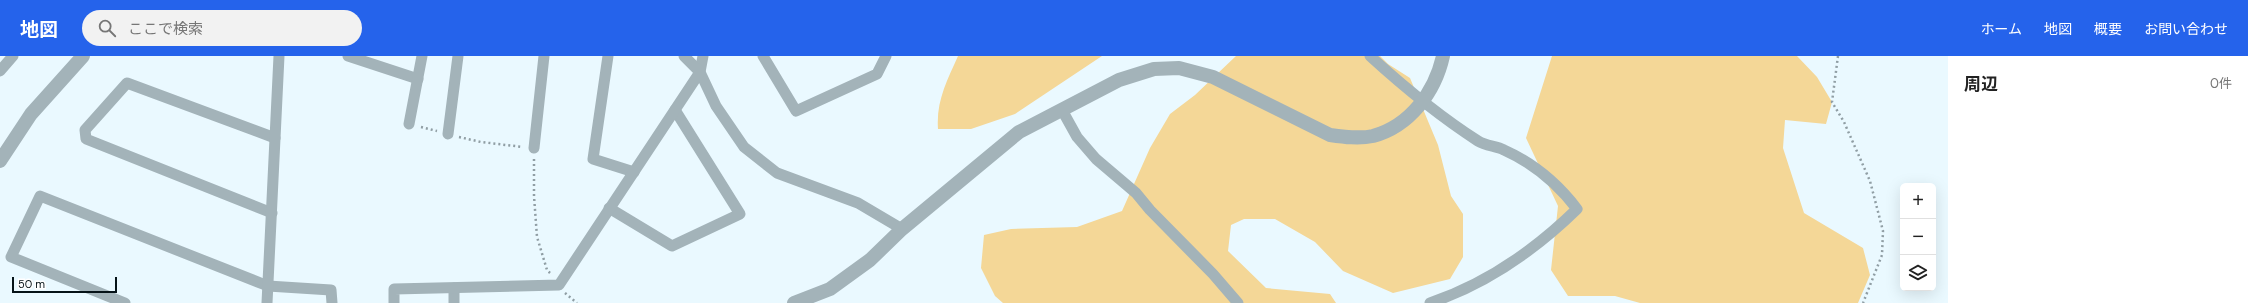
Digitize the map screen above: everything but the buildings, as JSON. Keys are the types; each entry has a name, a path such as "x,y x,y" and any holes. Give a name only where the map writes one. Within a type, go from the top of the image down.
{"street":[{"path":"1,67 13,56"},
{"path":"0,161 31,114 83,56"},
{"path":"348,56 418,79"},
{"path":"409,124 422,56"},
{"path":"448,134 458,56"},
{"path":"534,148 544,56"},
{"path":"608,56 593,159 634,172"},
{"path":"684,56 700,72 716,106 744,147 777,174 858,203 902,229"},
{"path":"394,303 394,289 558,285 700,72 703,56"},
{"path":"763,56 796,111 877,74 886,56"},
{"path":"1370,56 1403,86 1450,122 1481,142 1503,149 1524,160 1563,193 1577,210 1549,236 1489,278 1454,295 1430,303"},
{"path":"794,303 830,290 870,260 902,229 1019,132 1120,80 1154,69 1179,68 1213,77 1330,134 1351,138 1373,136 1393,127 1412,115 1424,101 1431,88 1442,56"},
{"path":"267,303 272,213 274,57"},
{"path":"272,213 86,139 85,130 127,83 274,138"},
{"path":"609,208 672,246 740,214 675,110"},
{"path":"1062,110 1076,137 1096,159 1136,193 1150,210 1213,274 1238,303"},
{"path":"125,303 11,258 40,196 268,286 331,290 332,303"},
{"path":"454,288 454,303"}],"path":[{"path":"1838,56 1832,102 1844,122 1870,181 1883,231 1882,255 1863,303"},
{"path":"409,124 481,142 534,148 534,196 537,237 547,270 567,296 577,303"}],"shaded area":[{"path":"958,56 1102,56 1015,114 971,129 938,129 939,109 943,91"},
{"path":"1236,56 1380,56 1388,64 1410,78 1438,145 1451,196 1463,214 1463,257 1450,279 1393,293 1343,271 1315,242 1275,219 1244,219 1231,225 1228,251 1266,288 1330,294 1336,303 1003,303 995,296 981,268 984,235 1011,229 1077,227 1122,211 1150,148 1170,114 1195,95"},
{"path":"1552,56 1797,56 1817,77 1832,102 1826,124 1785,120 1783,148 1804,213 1863,248 1870,275 1858,303 1640,303 1615,296 1568,296 1551,270 1558,206 1526,138"}]}
